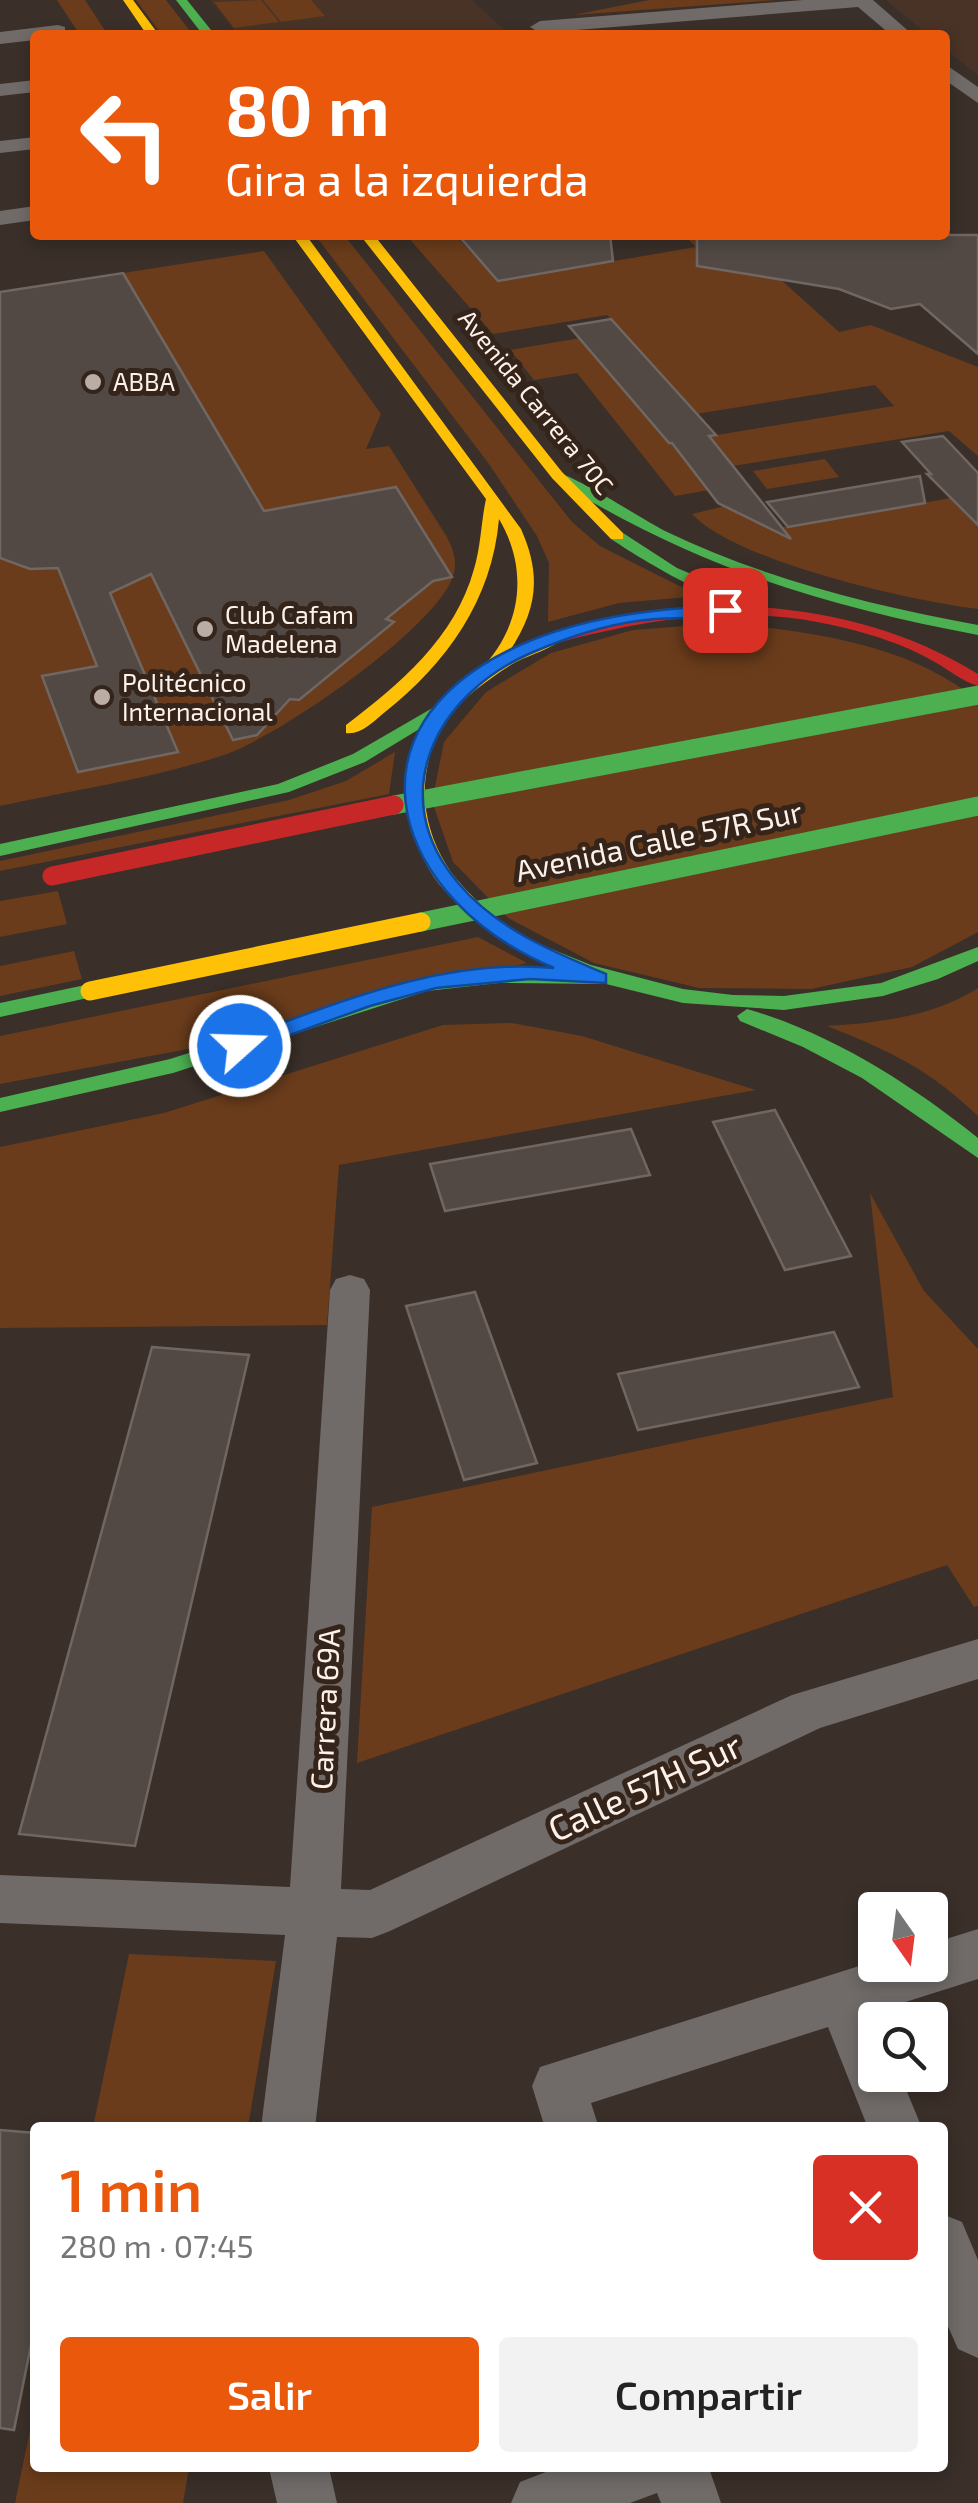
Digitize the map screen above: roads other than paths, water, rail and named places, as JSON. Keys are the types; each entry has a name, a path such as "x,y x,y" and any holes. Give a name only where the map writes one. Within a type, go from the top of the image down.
{"main road":[{"path":"128,0 149,30"},
{"path":"181,0 205,30"},
{"path":"0,850 249,798 322,774 390,742 448,704 488,670 521,624 528,604 530,571 516,536 303,240"},
{"name":"Avenida Carrera 70C","path":"371,240 588,511 635,551 722,593 799,616"},
{"path":"557,475 646,532 748,576 850,606 978,630"},
{"path":"186,812 234,793 319,750 356,727 416,678 440,652 475,600 492,550 493,501"},
{"path":"488,670 562,634 622,619 701,610 799,616 906,644 978,652"},
{"path":"906,644 978,681"},
{"path":"43,877 978,694"},
{"path":"448,704 425,738 413,774 413,812 426,851 452,889 490,924 540,954 599,979"},
{"name":"Avenida Calle 57R Sur","path":"0,1010 978,806"},
{"path":"706,1002 792,1004 874,994 947,971 978,953"},
{"path":"0,1105 172,1066 436,981 530,972 599,979 706,1002 820,1041 871,1067 914,1096 978,1150"}],"street":[{"path":"540,27 861,0 897,30"},
{"path":"0,38 30,34"},
{"path":"950,74 978,97"},
{"path":"0,90 30,87"},
{"path":"0,147 30,143"},
{"path":"0,218 30,214"},
{"name":"Carrera 69A","path":"289,2122 314,1911 350,1290"},
{"name":"Calle 57H Sur","path":"0,1899 372,1914 809,1710 978,1659"},
{"path":"565,2107 842,1997 978,1954"},
{"path":"842,1997 893,2122"},
{"path":"957,2255 978,2329"},
{"path":"300,2472 308,2503"},
{"path":"541,2503 632,2472"},
{"path":"680,2472 690,2503"}],"place":[{"name":"ABBA","path":"93,382"},
{"name":"Club Cafam Madelena","path":"205,629"},
{"name":"Politécnico Internacional","path":"102,697"}]}
